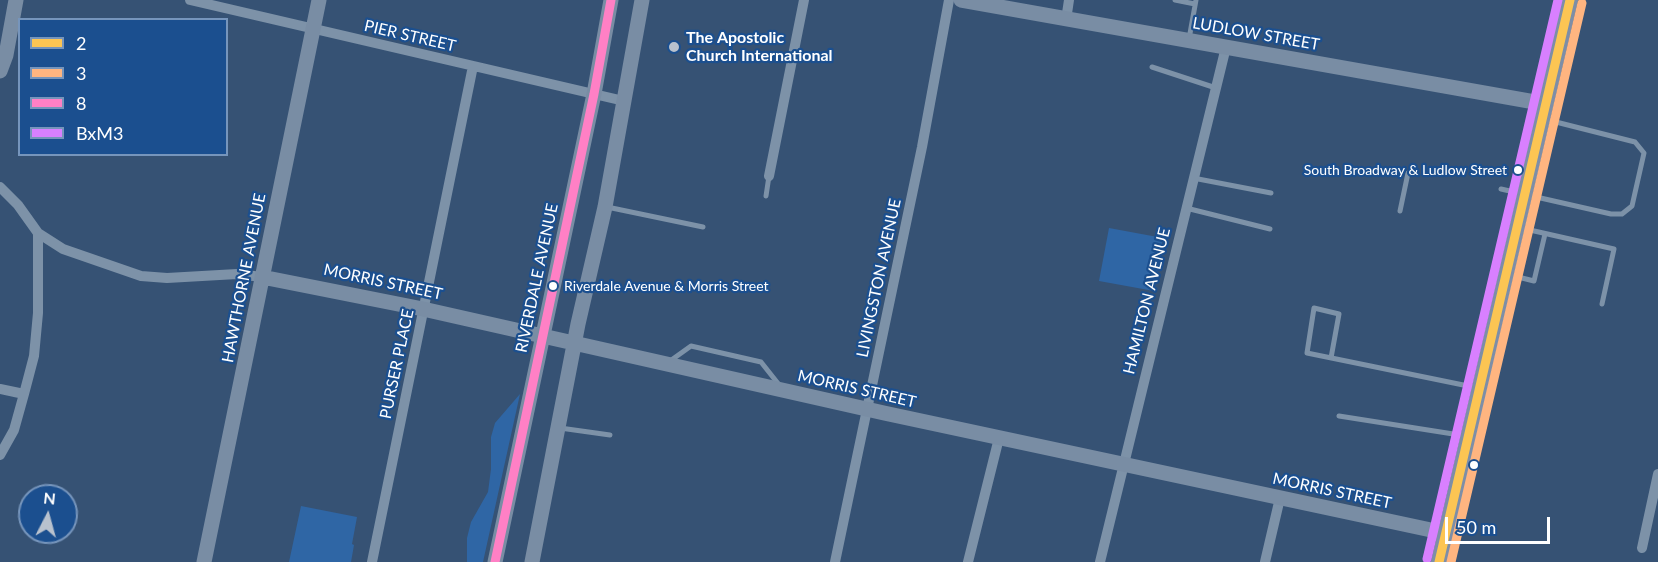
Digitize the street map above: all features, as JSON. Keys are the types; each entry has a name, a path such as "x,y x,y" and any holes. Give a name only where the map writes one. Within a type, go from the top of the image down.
{"main road":[{"path":"1439,562 1570,0"}],"street":[{"path":"0,71 6,55 16,0"},
{"name":"PIER STREET","path":"190,0 624,101"},
{"name":"HAWTHORNE AVENUE","path":"204,562 319,0"},
{"name":"RIVERDALE AVENUE","path":"495,562 594,94 611,0"},
{"path":"532,562 574,343 605,207 642,0"},
{"path":"769,176 804,0"},
{"name":"LIVINGSTON AVENUE","path":"835,562 922,147 949,0"},
{"name":"LUDLOW STREET","path":"961,0 1226,47 1544,111"},
{"path":"1066,20 1069,0"},
{"name":"HAMILTON AVENUE","path":"1100,562 1122,464 1226,47"},
{"name":"PURSER PLACE","path":"372,562 473,66"},
{"path":"0,187 18,205 38,234 63,249 141,276 167,278 237,274 262,277"},
{"path":"0,455 14,430 34,356 38,313 38,234"},
{"name":"MORRIS STREET","path":"262,277 423,309 866,409 1445,533"},
{"path":"0,389 24,394"},
{"path":"968,562 999,438"},
{"path":"1642,548 1658,474"},
{"path":"1265,562 1281,498"}],"lane":[{"path":"1175,0 1195,2 1189,41"},
{"path":"1152,67 1216,88"},
{"path":"1501,189 1600,212 1622,214 1632,206 1644,153 1635,142 1544,111"},
{"path":"1400,212 1408,173"},
{"path":"766,196 769,176"},
{"path":"1194,178 1271,193"},
{"path":"605,207 703,227"},
{"path":"1186,208 1270,229"},
{"path":"1516,227 1614,249 1602,304"},
{"path":"1506,274 1534,281 1545,234"},
{"path":"1331,358 1339,314 1314,308 1306,353 1479,388"},
{"path":"666,364 691,346 761,362 784,391"},
{"path":"1339,416 1468,437"},
{"path":"558,428 610,435"}],"shaded area":[{"path":"1109,228 1163,238 1154,291 1099,281"},
{"path":"520,394 483,562 467,562 467,538 471,522 488,492 491,437 495,423"},
{"path":"301,506 357,517 351,562 289,562"}],"transit line":[{"name":"8","path":"495,562 594,94 611,0"},
{"name":"BxM3","path":"1427,559 1558,0"},
{"name":"2","path":"1439,562 1570,0"},
{"name":"3","path":"1451,562 1582,3"}],"place":[{"name":"The Apostolic Church International","path":"674,47"},
{"name":"South Broadway & Ludlow Street","path":"1518,170"},
{"name":"Riverdale Avenue & Morris Street","path":"553,286"}]}
